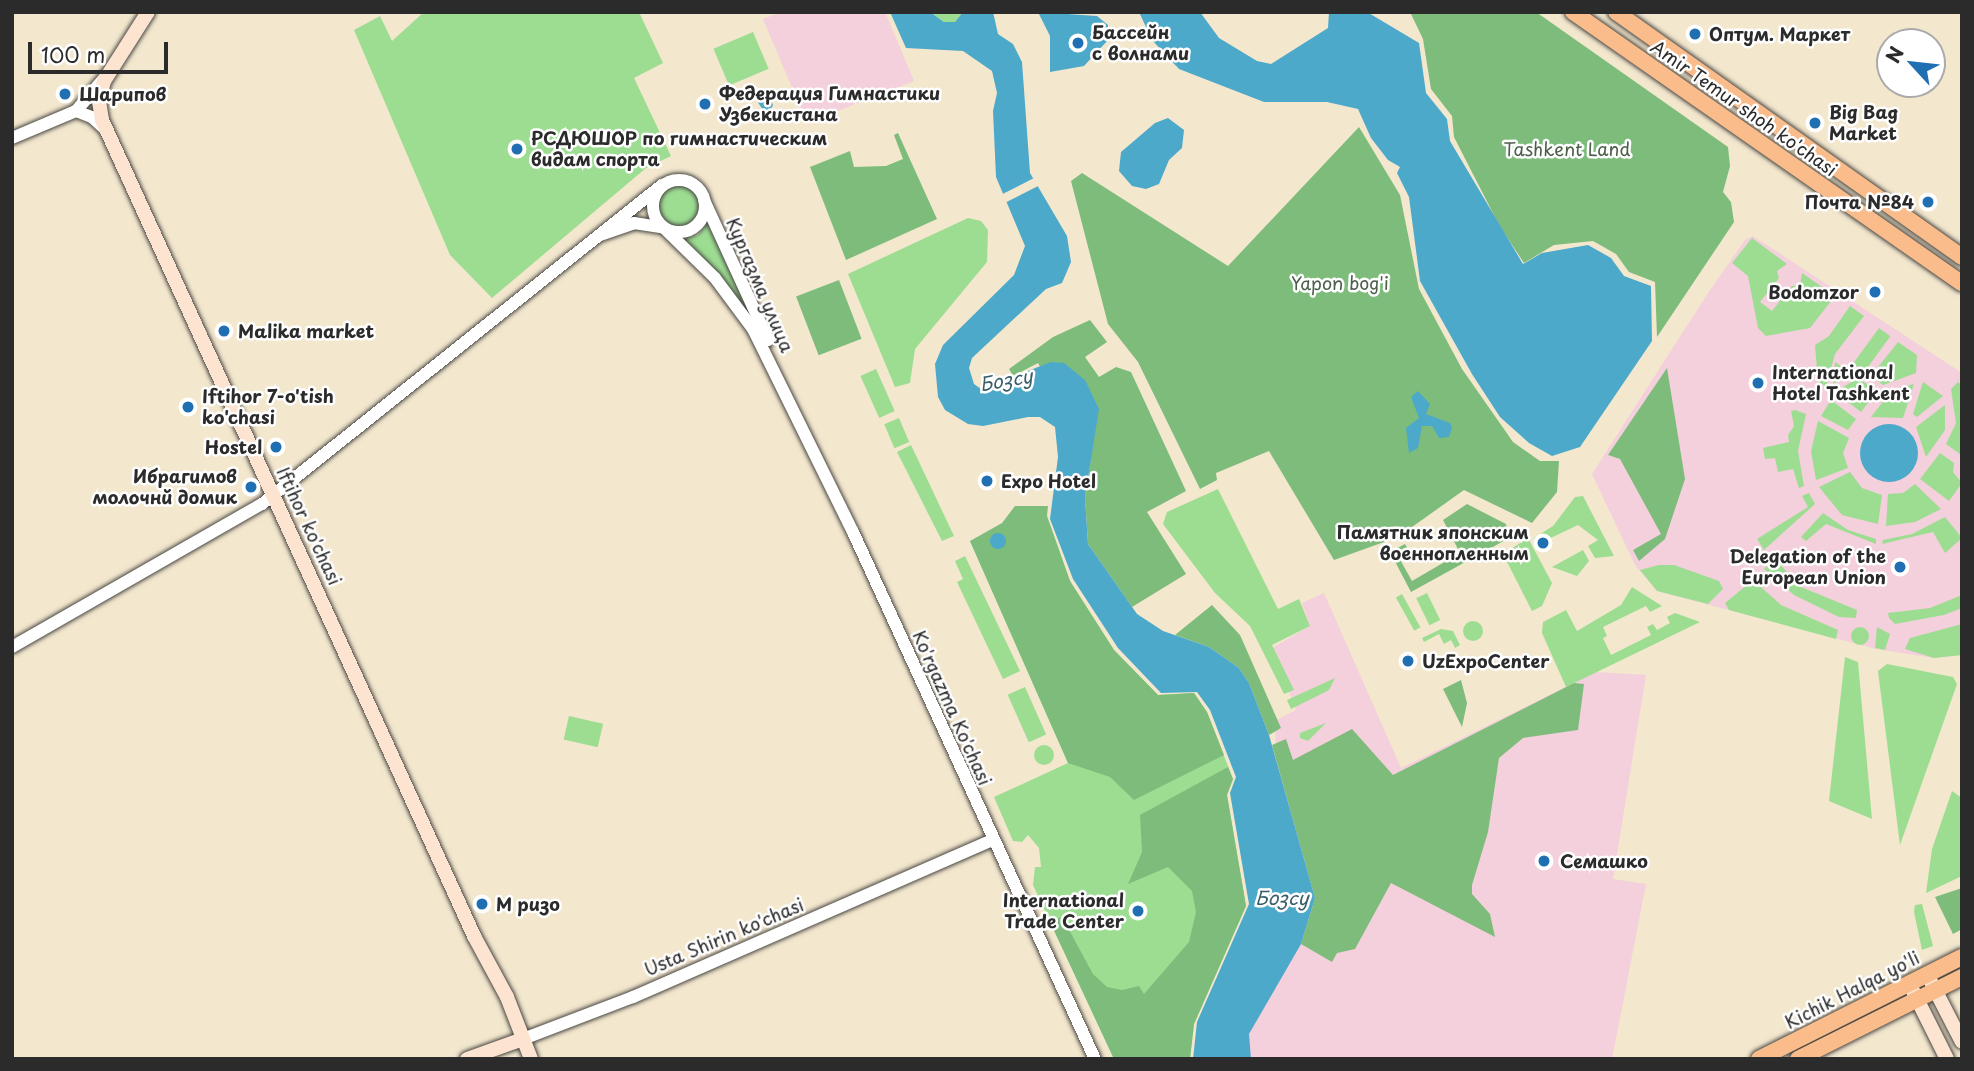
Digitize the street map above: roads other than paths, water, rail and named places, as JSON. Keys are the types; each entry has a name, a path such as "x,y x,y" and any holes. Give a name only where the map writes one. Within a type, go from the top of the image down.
{"main road":[{"name":"Iftihor ko'chasi","path":"148,12 109,73 99,101 105,129 531,1059"},
{"name":"Amir Temur shoh ko'chasi","path":"1573,12 1962,283"},
{"name":"Amir Temur shoh ko'chasi","path":"1616,12 1962,257"},
{"name":"Kichik Halqa yo'li","path":"1759,1059 1962,957"},
{"path":"1927,974 1962,1042"},
{"name":"Kichik Halqa yo'li","path":"1798,1059 1962,977"},
{"path":"1909,983 1947,1059"},
{"name":"Usta Shirin ko'chasi","path":"467,1059 523,1039"}],"street":[{"path":"12,138 76,111 109,73"},
{"path":"76,111 92,117 105,129"},
{"path":"12,647 273,495 662,185 687,181 704,200 697,225 680,232 634,223 600,235"},
{"path":"662,185 652,207 664,228"},
{"name":"Кургазма улица","path":"704,200 771,346 777,371"},
{"name":"Кургазма улица","path":"664,228 715,278 777,371"},
{"name":"Ko'rgazma Ko'chasi","path":"777,371 1095,1059"},
{"name":"Usta Shirin ko'chasi","path":"523,1039 633,998 993,840"}],"water":[{"name":"Бозсу","path":"890,12 930,12 944,22 955,22 963,12 993,12 998,34 1013,44 1022,62 1030,173 1067,236 1071,262 1062,283 1046,289 972,358 969,368 974,384 981,389 1051,362 1064,363 1085,380 1099,409 1085,497 1088,544 1137,614 1163,631 1209,647 1239,668 1249,683 1269,735 1315,898 1301,944 1249,1034 1251,1059 1193,1059 1197,1022 1249,904 1230,793 1236,777 1210,710 1197,692 1161,693 1118,648 1073,579 1050,519 1058,457 1055,427 1040,417 983,426 968,424 945,410 938,397 935,364 943,345 1014,275 1025,246 996,177 993,111 997,93 992,71 963,51 906,48"},
{"name":"Бассейн с волнами","path":"1038,12 1097,16 1108,25 1108,40 1084,66 1050,72 1050,36"},
{"path":"1139,12 1200,12 1219,38 1257,61 1271,64 1328,28 1329,12 1367,12 1419,43 1426,93 1447,119 1450,141 1523,264 1542,253 1588,245 1611,258 1624,276 1651,286 1652,341 1580,447 1552,456 1529,443 1500,417 1472,374 1420,281 1409,197 1397,173 1400,167 1388,160 1371,138 1358,109 1327,102 1264,102 1179,69 1152,40"},
{"path":"761,92 768,94 773,105 767,116 755,98"},
{"path":"1168,118 1184,130 1182,148 1169,160 1159,184 1146,189 1132,186 1119,171 1121,152 1155,123"},
{"path":"1418,391 1430,404 1426,414 1450,423 1452,428 1449,437 1439,438 1432,426 1422,426 1418,448 1409,453 1406,428 1419,418 1411,397"},
{"path":"1889,424 1905,429 1913,437 1918,453 1913,469 1905,477 1889,482 1873,477 1865,469 1860,453 1865,437 1873,429"},
{"path":"995,533 1001,533 1006,541 1004,547 995,549 990,544 990,538"}],"place":[{"name":"Оптум. Маркет","path":"1695,34"},
{"name":"Бассейн с волнами","path":"1078,43"},
{"name":"Шарипов","path":"65,94"},
{"name":"Федерация Гимнастики Узбекистана","path":"705,104"},
{"name":"Big Bag Market","path":"1815,123"},
{"name":"РСДЮШОР по гимнастическим видам спорта","path":"517,149"},
{"name":"Почта №84","path":"1928,202"},
{"name":"Bodomzor","path":"1875,292"},
{"name":"Malika market","path":"224,331"},
{"name":"International Hotel Tashkent","path":"1758,383"},
{"name":"Iftihor 7-o'tish ko'chasi","path":"188,407"},
{"name":"Hostel","path":"276,447"},
{"name":"Expo Hotel","path":"987,481"},
{"name":"Ибрагимов молочнй домик","path":"251,487"},
{"name":"Памятник японским военнопленным","path":"1543,543"},
{"name":"Delegation of the European Union","path":"1900,567"},
{"name":"UzExpoCenter","path":"1408,661"},
{"name":"Семашко","path":"1544,861"},
{"name":"М ризо","path":"482,904"},
{"name":"International Trade Center","path":"1138,911"}],"park label":[{"name":"Tashkent Land","path":"1567,149"},
{"name":"Yapon bog'i","path":"1340,283"}]}
